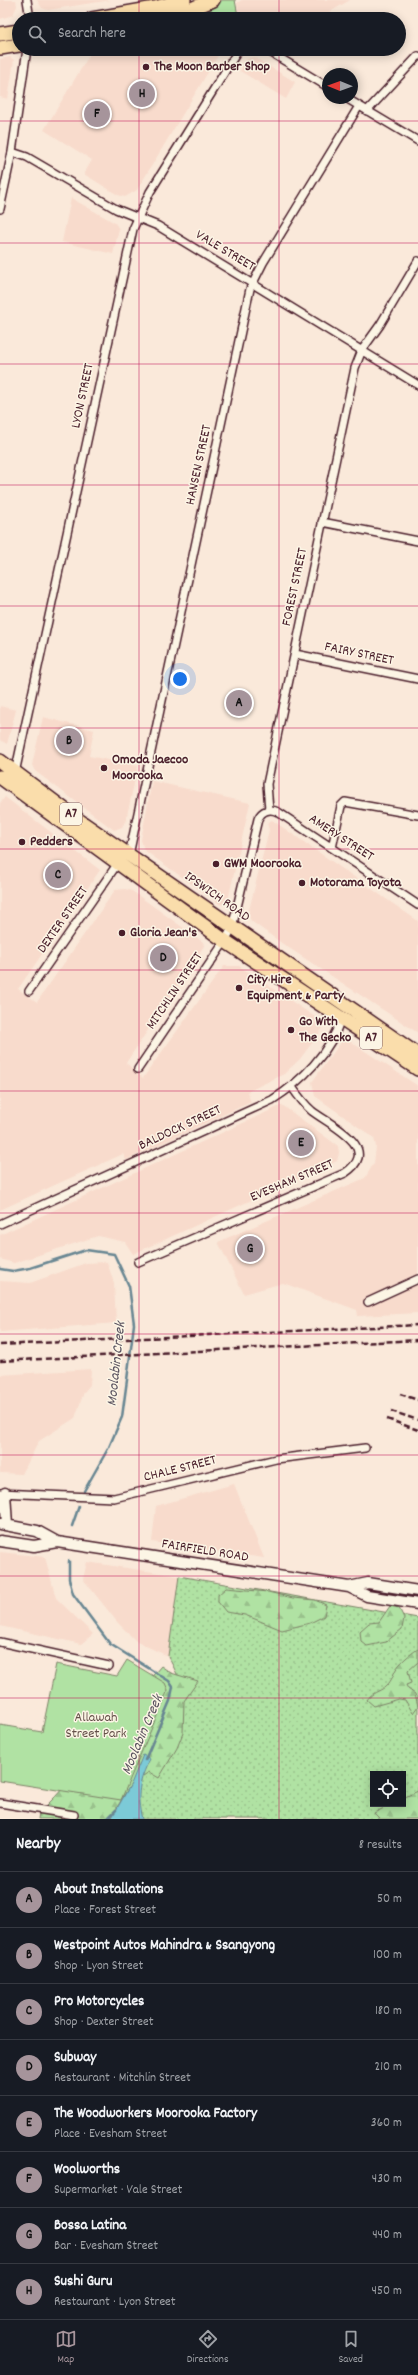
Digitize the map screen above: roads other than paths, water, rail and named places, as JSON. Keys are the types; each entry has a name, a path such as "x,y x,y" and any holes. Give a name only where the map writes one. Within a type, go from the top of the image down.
{"highway":[{"path":"132,12 155,8 184,0"},
{"path":"184,12 213,0"},
{"path":"0,34 12,32"},
{"path":"0,48 12,46"},
{"name":"IPSWICH ROAD","path":"0,762 5,779 118,863 225,941 418,1069"},
{"name":"IPSWICH ROAD","path":"5,779 129,855 232,928 418,1055"}],"main road":[{"path":"2,1493 3,1524"},
{"name":"FAIRFIELD ROAD","path":"3,1524 37,1531 57,1542"},
{"name":"FAIRFIELD ROAD","path":"0,1541 34,1546 57,1542 349,1587 367,1596 418,1604"},
{"name":"FAIRFIELD ROAD","path":"349,1587 368,1583 418,1591"}],"street":[{"path":"27,0 29,12"},
{"path":"0,209 12,152 26,56"},
{"name":"LYON STREET","path":"5,779 130,241 138,217 150,192 235,56"},
{"path":"277,56 322,83"},
{"path":"367,111 418,56"},
{"path":"355,104 418,142"},
{"name":"HANSEN STREET","path":"129,855 252,283 358,106"},
{"name":"VALE STREET","path":"12,152 28,157 116,209 158,226 418,385"},
{"name":"FOREST STREET","path":"269,810 267,784 355,368 362,350 380,325 418,261"},
{"path":"322,522 418,541"},
{"name":"FAIRY STREET","path":"295,654 418,680"},
{"path":"332,848 341,806 346,802 418,815"},
{"path":"232,928 258,819 261,813 269,810"},
{"name":"AMERY STREET","path":"269,810 278,812 418,905"},
{"name":"DEXTER STREET","path":"29,991 118,863"},
{"name":"MITCHLIN STREET","path":"138,1069 225,941 232,928"},
{"name":"BALDOCK STREET","path":"0,1224 272,1100 292,1087 313,1064 335,1036 341,1018"},
{"name":"EVESHAM STREET","path":"138,1262 345,1173 354,1167 358,1160 358,1150 353,1141 313,1111 292,1087"},
{"path":"368,1302 418,1279"},
{"name":"CHALE STREET","path":"2,1493 88,1498 122,1497 276,1460 365,1448"},
{"path":"0,1642 109,1666"},
{"path":"0,1802 74,1815"}],"water":[{"path":"143,1755 150,1759 143,1774 139,1795 142,1819 111,1819 131,1784"}],"waterway":[{"name":"Moolabin Creek","path":"0,1269 13,1271 30,1268 86,1250 114,1254 129,1286 134,1324 122,1417 109,1447 84,1491"},
{"name":"Moolabin Creek","path":"72,1526 79,1506"},
{"name":"Moolabin Creek","path":"69,1561 69,1579 73,1594 110,1644 169,1681 173,1687 170,1701 145,1760"},
{"path":"107,1819 116,1810"}],"railway":[{"path":"0,1345 418,1325"},
{"path":"0,1361 418,1340"},
{"path":"400,1394 418,1400"},
{"path":"391,1411 418,1420"},
{"path":"387,1419 418,1430"}],"place":[{"name":"The Moon Barber Shop","path":"146,67"},
{"name":"Sushi Guru","path":"142,94"},
{"name":"Woolworths","path":"97,114"},
{"name":"About Installations","path":"239,703"},
{"name":"Westpoint Autos Mahindra & Ssangyong","path":"69,741"},
{"name":"Omoda Jaecoo Moorooka","path":"104,768"},
{"name":"Pedders","path":"22,842"},
{"name":"GWM Moorooka","path":"216,864"},
{"name":"Pro Motorcycles","path":"58,875"},
{"name":"Motorama Toyota","path":"302,883"},
{"name":"Gloria Jean's","path":"122,933"},
{"name":"Subway","path":"163,958"},
{"name":"City Hire Equipment & Party","path":"239,988"},
{"name":"Go With The Gecko","path":"291,1030"},
{"name":"The Woodworkers Moorooka Factory","path":"301,1143"},
{"name":"Bossa Latina","path":"250,1249"}],"park label":[{"name":"Allawah Street Park","path":"96,1726"}]}
